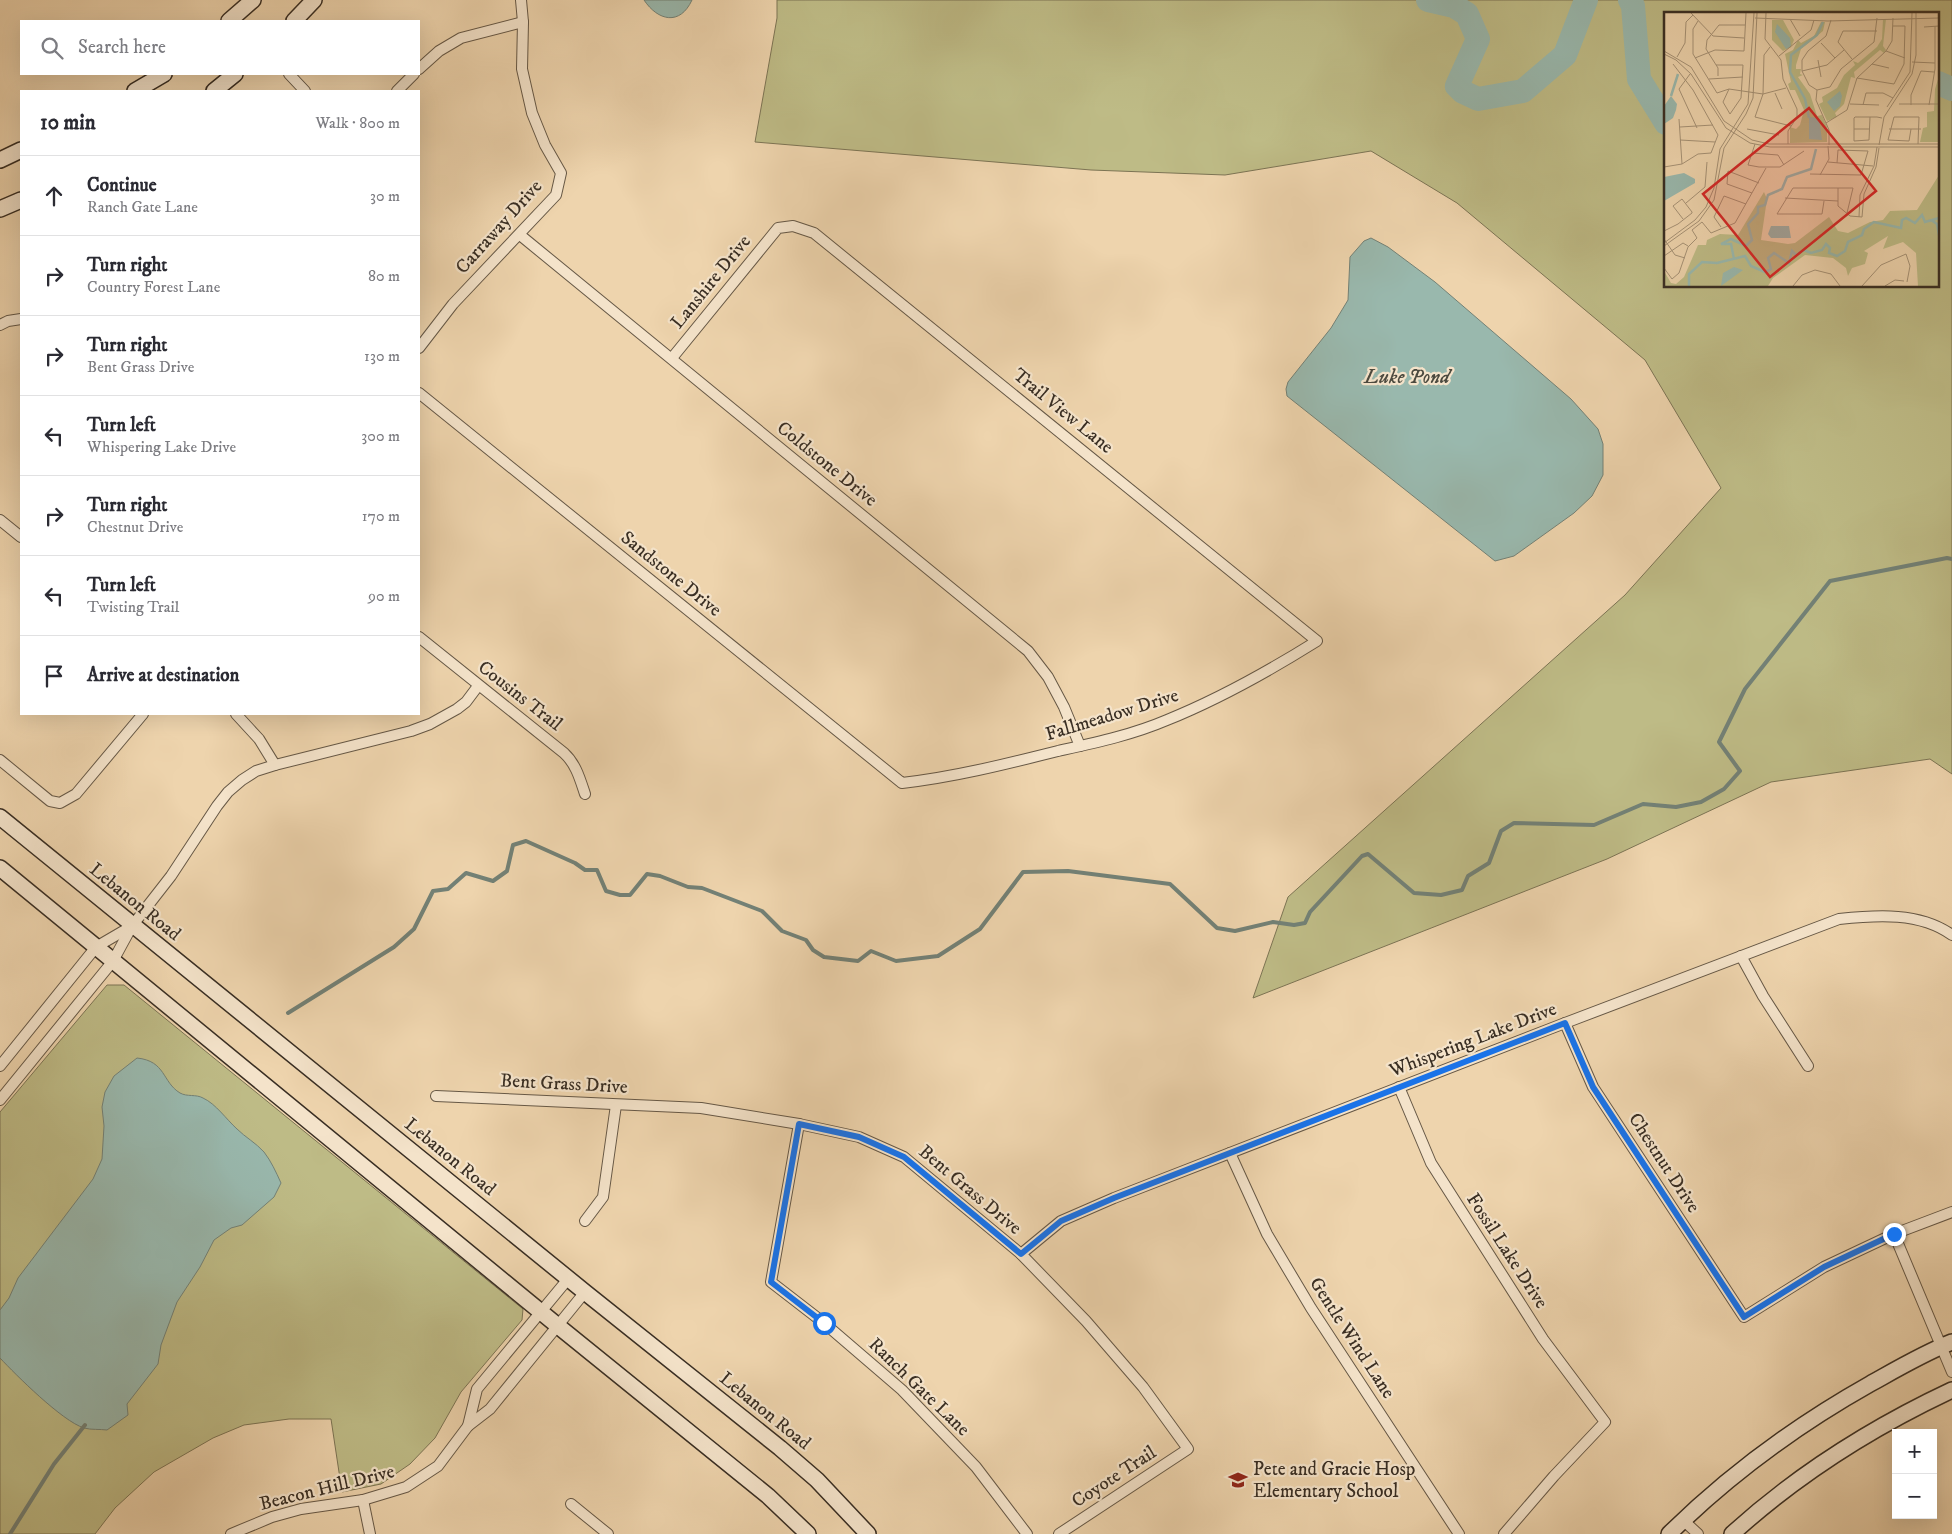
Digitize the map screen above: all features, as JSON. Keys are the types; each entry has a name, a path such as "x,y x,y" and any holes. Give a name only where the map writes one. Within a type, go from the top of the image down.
{"main road":[{"path":"238,18 253,0"},
{"path":"295,20 314,0"},
{"path":"137,90 162,75"},
{"path":"215,90 233,75"},
{"path":"0,160 20,150"},
{"path":"0,209 20,200"},
{"name":"Lebanon Road","path":"0,817 132,926 780,1448 817,1480 868,1534"},
{"path":"0,868 540,1312 768,1496 808,1534"},
{"path":"1669,1534 1719,1488 1780,1440 1850,1395 1947,1344"},
{"path":"1732,1534 1782,1491 1855,1441 1904,1412 1952,1390"}],"street":[{"name":"Carraway Drive","path":"420,347 453,304 556,195 561,173 545,145 532,113 522,69 523,22 520,0"},
{"path":"420,68 438,51 461,38 523,22"},
{"path":"291,75 304,90"},
{"path":"398,90 413,75"},
{"name":"Trail View Lane","path":"778,228 793,226 814,233 837,250 1317,641"},
{"name":"Lanshire Drive","path":"672,358 778,228"},
{"name":"Coldstone Drive","path":"520,235 1028,651 1048,676 1064,707 1080,746"},
{"path":"0,324 8,320 20,319"},
{"name":"Sandstone Drive","path":"420,394 902,783"},
{"path":"0,520 20,536"},
{"name":"Cousins Trail","path":"420,638 564,753 576,768 585,794"},
{"name":"Fallmeadow Drive","path":"902,783 989,769 1080,746 1166,721 1227,693 1317,641"},
{"path":"0,1100 113,961 132,926 170,876 228,792 256,771 411,731 430,724 466,702 478,686"},
{"path":"0,760 50,801 60,803 76,794 142,715"},
{"path":"237,715 260,739 275,765"},
{"name":"Whispering Lake Drive","path":"1021,1254 1061,1221 1114,1198 1565,1023 1839,920 1868,916 1902,917 1940,927 1952,935"},
{"path":"0,1066 96,947 132,926"},
{"path":"1741,956 1763,996 1808,1066"},
{"name":"Chestnut Drive","path":"1565,1023 1593,1087 1744,1317 1824,1267 1894,1234"},
{"name":"Fossil Lake Drive","path":"1399,1087 1431,1163 1543,1339 1605,1422 1554,1476 1504,1534"},
{"name":"Bent Grass Drive","path":"436,1096 701,1108 799,1124 859,1137 904,1157 1021,1254 1086,1321 1143,1387 1188,1448"},
{"path":"585,1221 603,1197 616,1105"},
{"name":"Ranch Gate Lane","path":"799,1124 771,1282 824,1323 902,1390 976,1467 1027,1534"},
{"name":"Gentle Wind Lane","path":"1230,1153 1267,1234 1287,1269 1459,1534"},
{"path":"1952,1212 1894,1234 1947,1344 1952,1372"},
{"name":"Beacon Hill Drive","path":"468,1426 477,1389 568,1278"},
{"name":"Beacon Hill Drive","path":"231,1534 272,1517 302,1509 363,1500 406,1487 438,1466 468,1426 490,1410 585,1292"},
{"name":"Coyote Trail","path":"1059,1534 1188,1448"},
{"path":"363,1500 370,1534"},
{"path":"572,1504 608,1534"},
{"path":"1683,1520 1698,1534"}],"shaded area":[{"path":"777,0 1952,0 1952,774 1930,759 1771,782 1607,859 1253,998 1288,897 1625,595 1721,488 1645,360 1457,203 1371,151 1225,175 1091,170 755,142 777,18"},
{"path":"107,985 124,985 523,1309 522,1320 461,1392 435,1438 410,1464 381,1484 342,1492 331,1419 289,1419 244,1425 213,1438 154,1472 115,1508 95,1534 0,1534 0,1112"}],"water":[{"path":"644,0 692,0 681,14 669,18 656,13"},
{"name":"Luke Pond","path":"1371,238 1388,247 1435,282 1571,399 1598,429 1603,444 1603,475 1592,496 1574,513 1514,556 1495,561 1287,396 1288,382 1331,328 1348,300 1350,257 1364,241"},
{"path":"137,1058 146,1060 159,1067 174,1088 180,1093 200,1097 212,1104 240,1132 264,1152 281,1183 274,1197 242,1225 231,1228 214,1240 200,1267 177,1302 161,1345 158,1364 127,1404 128,1415 107,1430 90,1429 75,1424 52,1407 0,1358 0,1310 9,1298 18,1278 93,1179 102,1159 104,1126 102,1107 105,1092 114,1076"}],"waterway":[{"path":"1428,0 1454,6 1467,14 1478,39 1457,86 1463,92 1478,99 1523,91 1565,55 1586,0"},
{"path":"1630,0 1633,6 1639,79 1664,120"},
{"path":"1940,84 1952,89"},
{"path":"288,1013 394,947 414,929 433,891 448,889 466,873 493,881 507,871 513,845 526,841 575,863 585,870 597,870 606,891 620,895 630,895 647,874 660,876 688,887 702,888 762,911 782,931 806,940 813,950 824,957 858,961 871,951 896,961 938,956 980,929 1023,872 1068,871 1170,884 1217,928 1235,931 1273,922 1294,925 1305,923 1310,912 1362,856 1368,854 1414,893 1441,895 1462,890 1468,876 1489,863 1501,831 1514,823 1594,825 1643,804 1676,807 1701,802 1724,789 1740,771 1719,742 1745,689 1830,581 1947,558 1952,559"},
{"path":"10,1534 54,1464 85,1425"}],"place":[{"name":"Pete and Gracie Hosp Elementary School","path":"1238,1480"}],"route":[{"path":"824,1323 771,1282 799,1124 859,1137 904,1157 1021,1254 1061,1221 1114,1198 1565,1023 1593,1087 1744,1317 1824,1267 1894,1234"}]}
